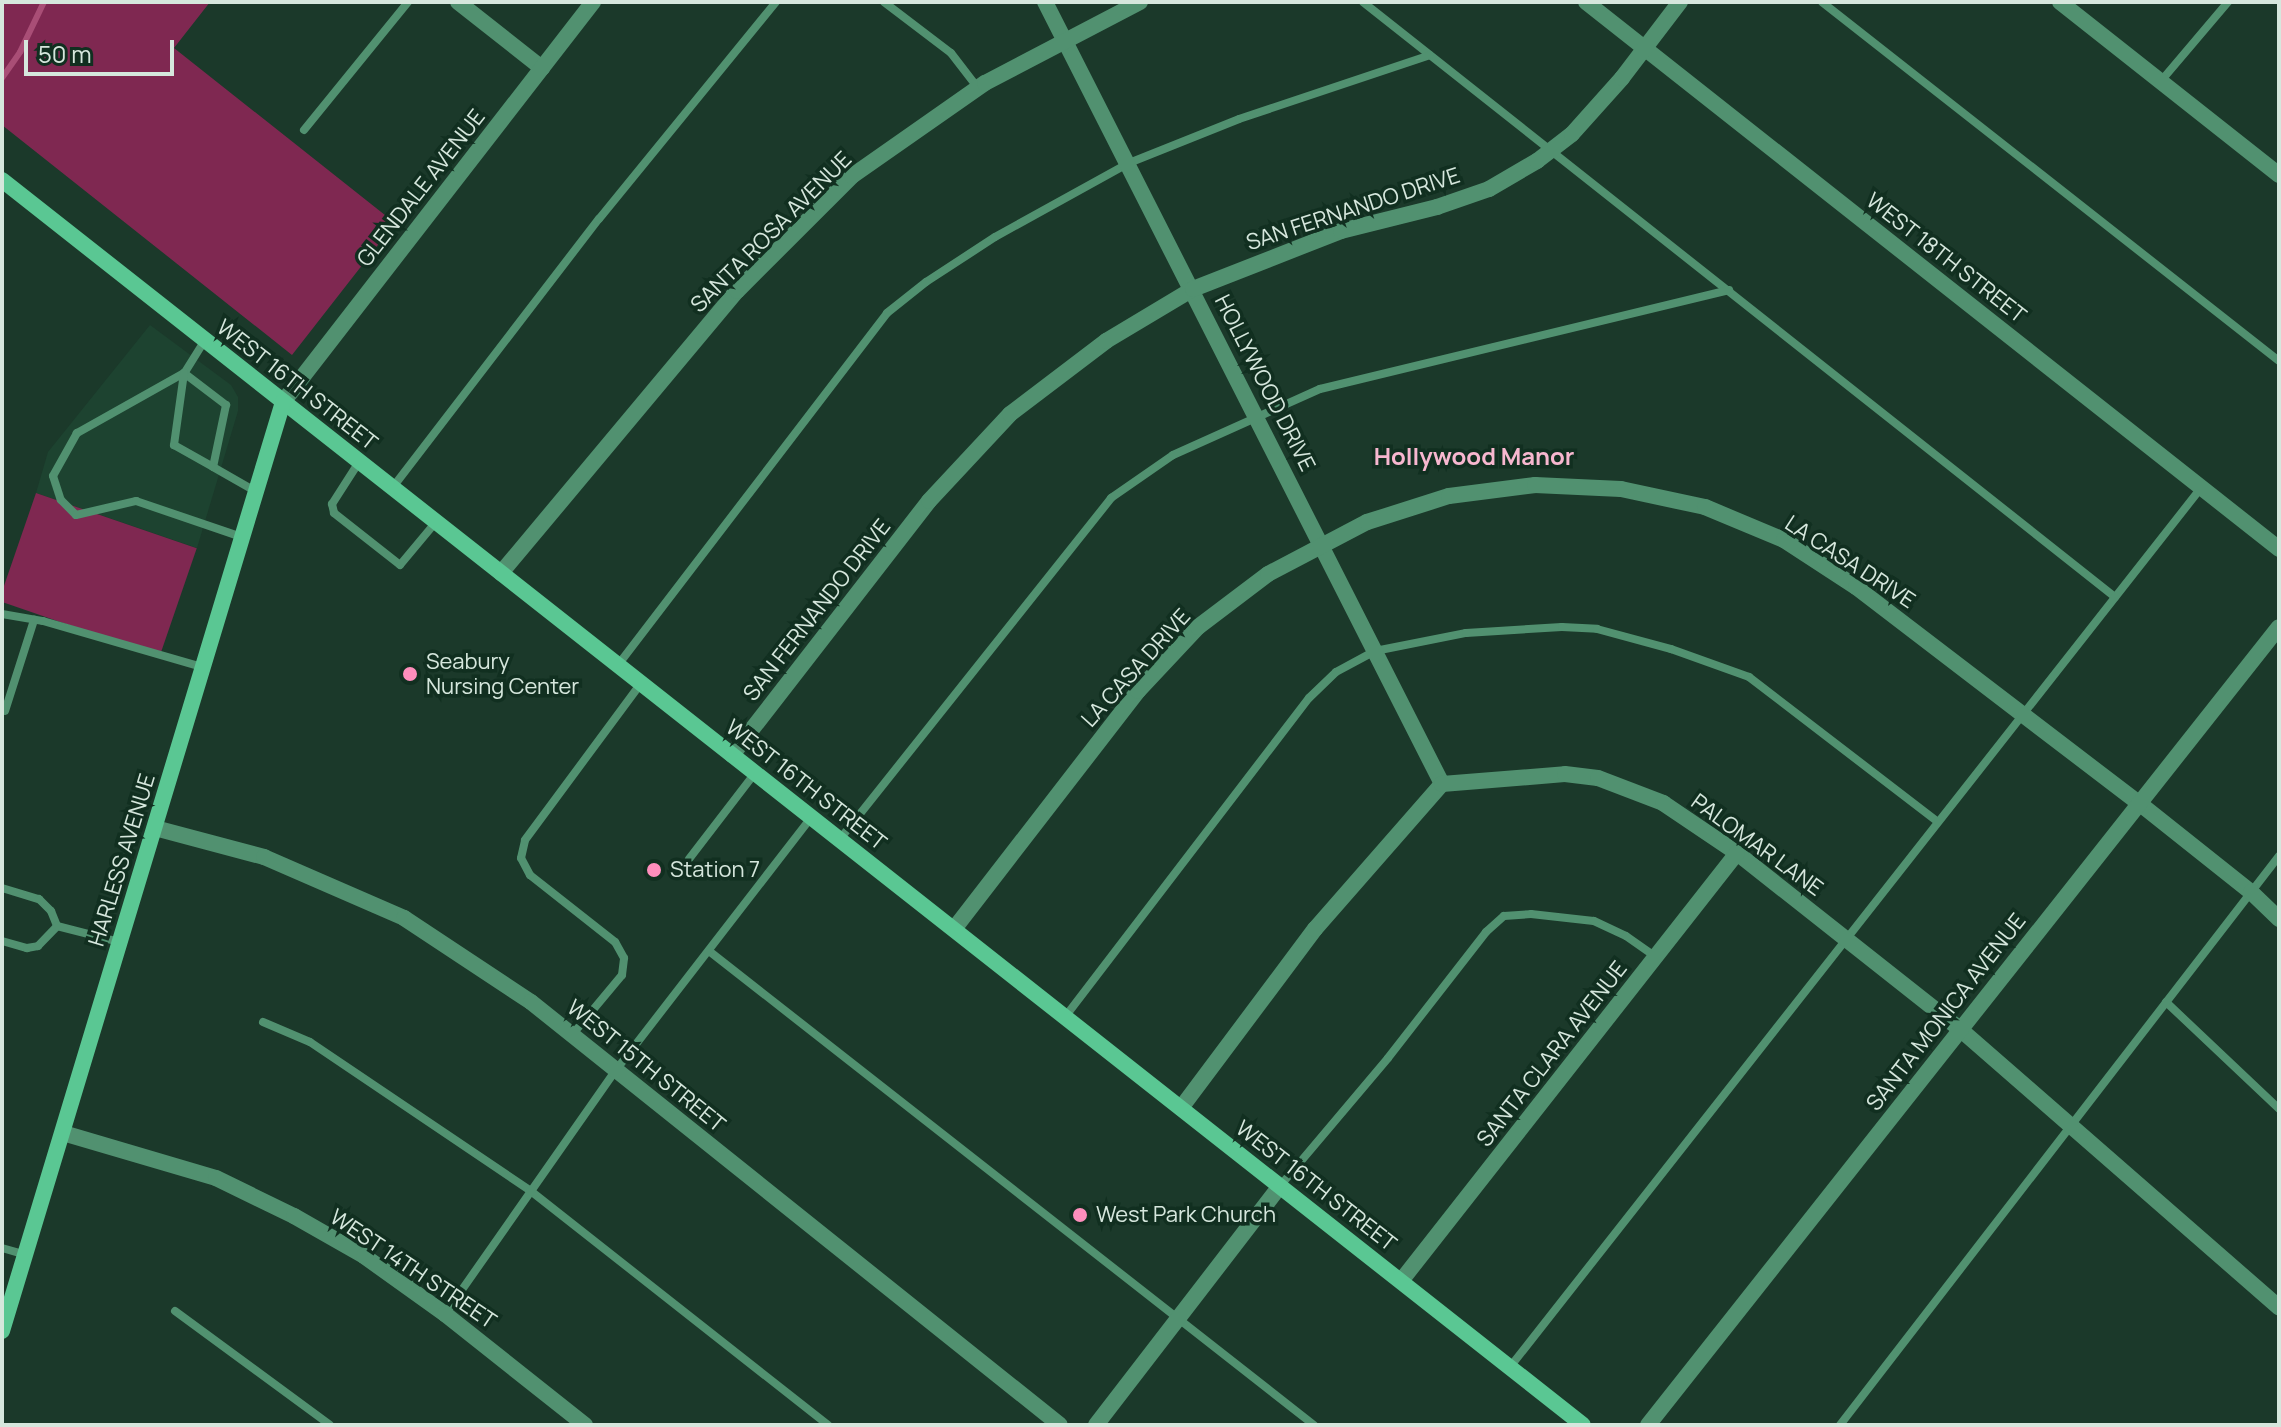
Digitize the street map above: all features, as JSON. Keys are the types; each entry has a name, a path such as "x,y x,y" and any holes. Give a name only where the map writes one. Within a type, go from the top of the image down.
{"main road":[{"name":"WEST 16TH STREET","path":"2,180 1583,1425"},
{"name":"HARLESS AVENUE","path":"2,1331 283,402"}],"street":[{"path":"458,2 542,68"},
{"name":"GLENDALE AVENUE","path":"283,402 593,2"},
{"name":"HOLLYWOOD DRIVE","path":"1045,2 1067,40 1442,784"},
{"name":"SANTA ROSA AVENUE","path":"501,573 737,291 852,176 978,88 1140,2"},
{"name":"WEST 18TH STREET","path":"1586,2 2279,549"},
{"name":"SAN FERNANDO DRIVE","path":"732,755 929,501 1010,414 1106,341 1193,289 1341,231 1437,207 1489,189 1552,149 1622,78 1680,2"},
{"path":"2060,2 2276,167"},
{"name":"LA CASA DRIVE","path":"954,929 1138,691 1198,627 1268,574 1367,522 1449,496 1535,485 1621,489 1705,507 1784,540 1844,579 2023,714 2251,892 2279,919"},
{"name":"SANTA MONICA AVENUE","path":"1648,1425 2279,627"},
{"name":"PALOMAR LANE","path":"1442,784 1565,774 1598,778 1663,803 1737,853 1961,1030 2279,1307"},
{"path":"1181,1108 1315,929 1442,784"},
{"name":"WEST 15TH STREET","path":"155,828 264,857 404,918 531,1002 1060,1425"},
{"name":"SANTA CLARA AVENUE","path":"1401,1281 1737,853"},
{"name":"WEST 14TH STREET","path":"63,1133 216,1178 294,1216 364,1256 445,1314 585,1425"},
{"path":"1096,1425 1280,1186"}],"lane":[{"path":"304,130 408,2"},
{"path":"392,488 599,219 776,2"},
{"path":"884,2 951,53 978,88"},
{"path":"1363,2 2115,597"},
{"path":"1822,2 2279,361"},
{"path":"2160,81 2228,2"},
{"path":"618,665 887,313 926,282 995,237 1129,163 1239,119 1430,55"},
{"path":"840,839 1111,498 1173,455 1256,415 1320,389 1729,290"},
{"path":"205,340 184,373 174,445 255,491"},
{"path":"184,373 226,405 213,467"},
{"path":"184,373 77,433 53,476 61,500 76,515 136,501 242,538"},
{"path":"359,462 332,504 334,513 400,565 436,522"},
{"path":"1510,1367 2201,488"},
{"path":"2,614 203,667"},
{"path":"5,711 34,620"},
{"path":"1065,1017 1309,698 1336,672 1375,651 1466,633 1562,627 1597,629 1671,649 1749,677 1938,822"},
{"path":"572,1035 622,975 624,958 615,942 530,875 521,858 525,840 641,683"},
{"path":"689,859 755,773"},
{"path":"445,1314 616,1070 812,818"},
{"path":"1840,1425 2279,856"},
{"path":"2,888 39,899 51,911 57,926"},
{"path":"1280,1186 1388,1058 1486,932 1504,916 1531,914 1594,921 1626,936 1656,957"},
{"path":"57,926 121,942"},
{"path":"2,941 27,948 38,946 57,926"},
{"path":"709,951 1314,1425"},
{"path":"2166,1002 2279,1109"},
{"path":"263,1022 310,1042 532,1192 828,1425"},
{"path":"2,1248 27,1255"},
{"path":"175,1311 330,1425"}],"shaded area":[{"path":"2,2 210,2 174,48 395,223 292,355 2,125"},
{"path":"150,325 231,385 238,397 238,411 197,548 36,493 48,452"},
{"path":"36,493 197,548 160,656 2,602 2,592"}],"waterway":[{"path":"2,78 20,52 44,2"}],"place":[{"name":"Seabury Nursing Center","path":"410,674"},
{"name":"Station 7","path":"654,870"},
{"name":"West Park Church","path":"1080,1215"}],"district":[{"name":"Hollywood Manor","path":"1474,456"}]}
